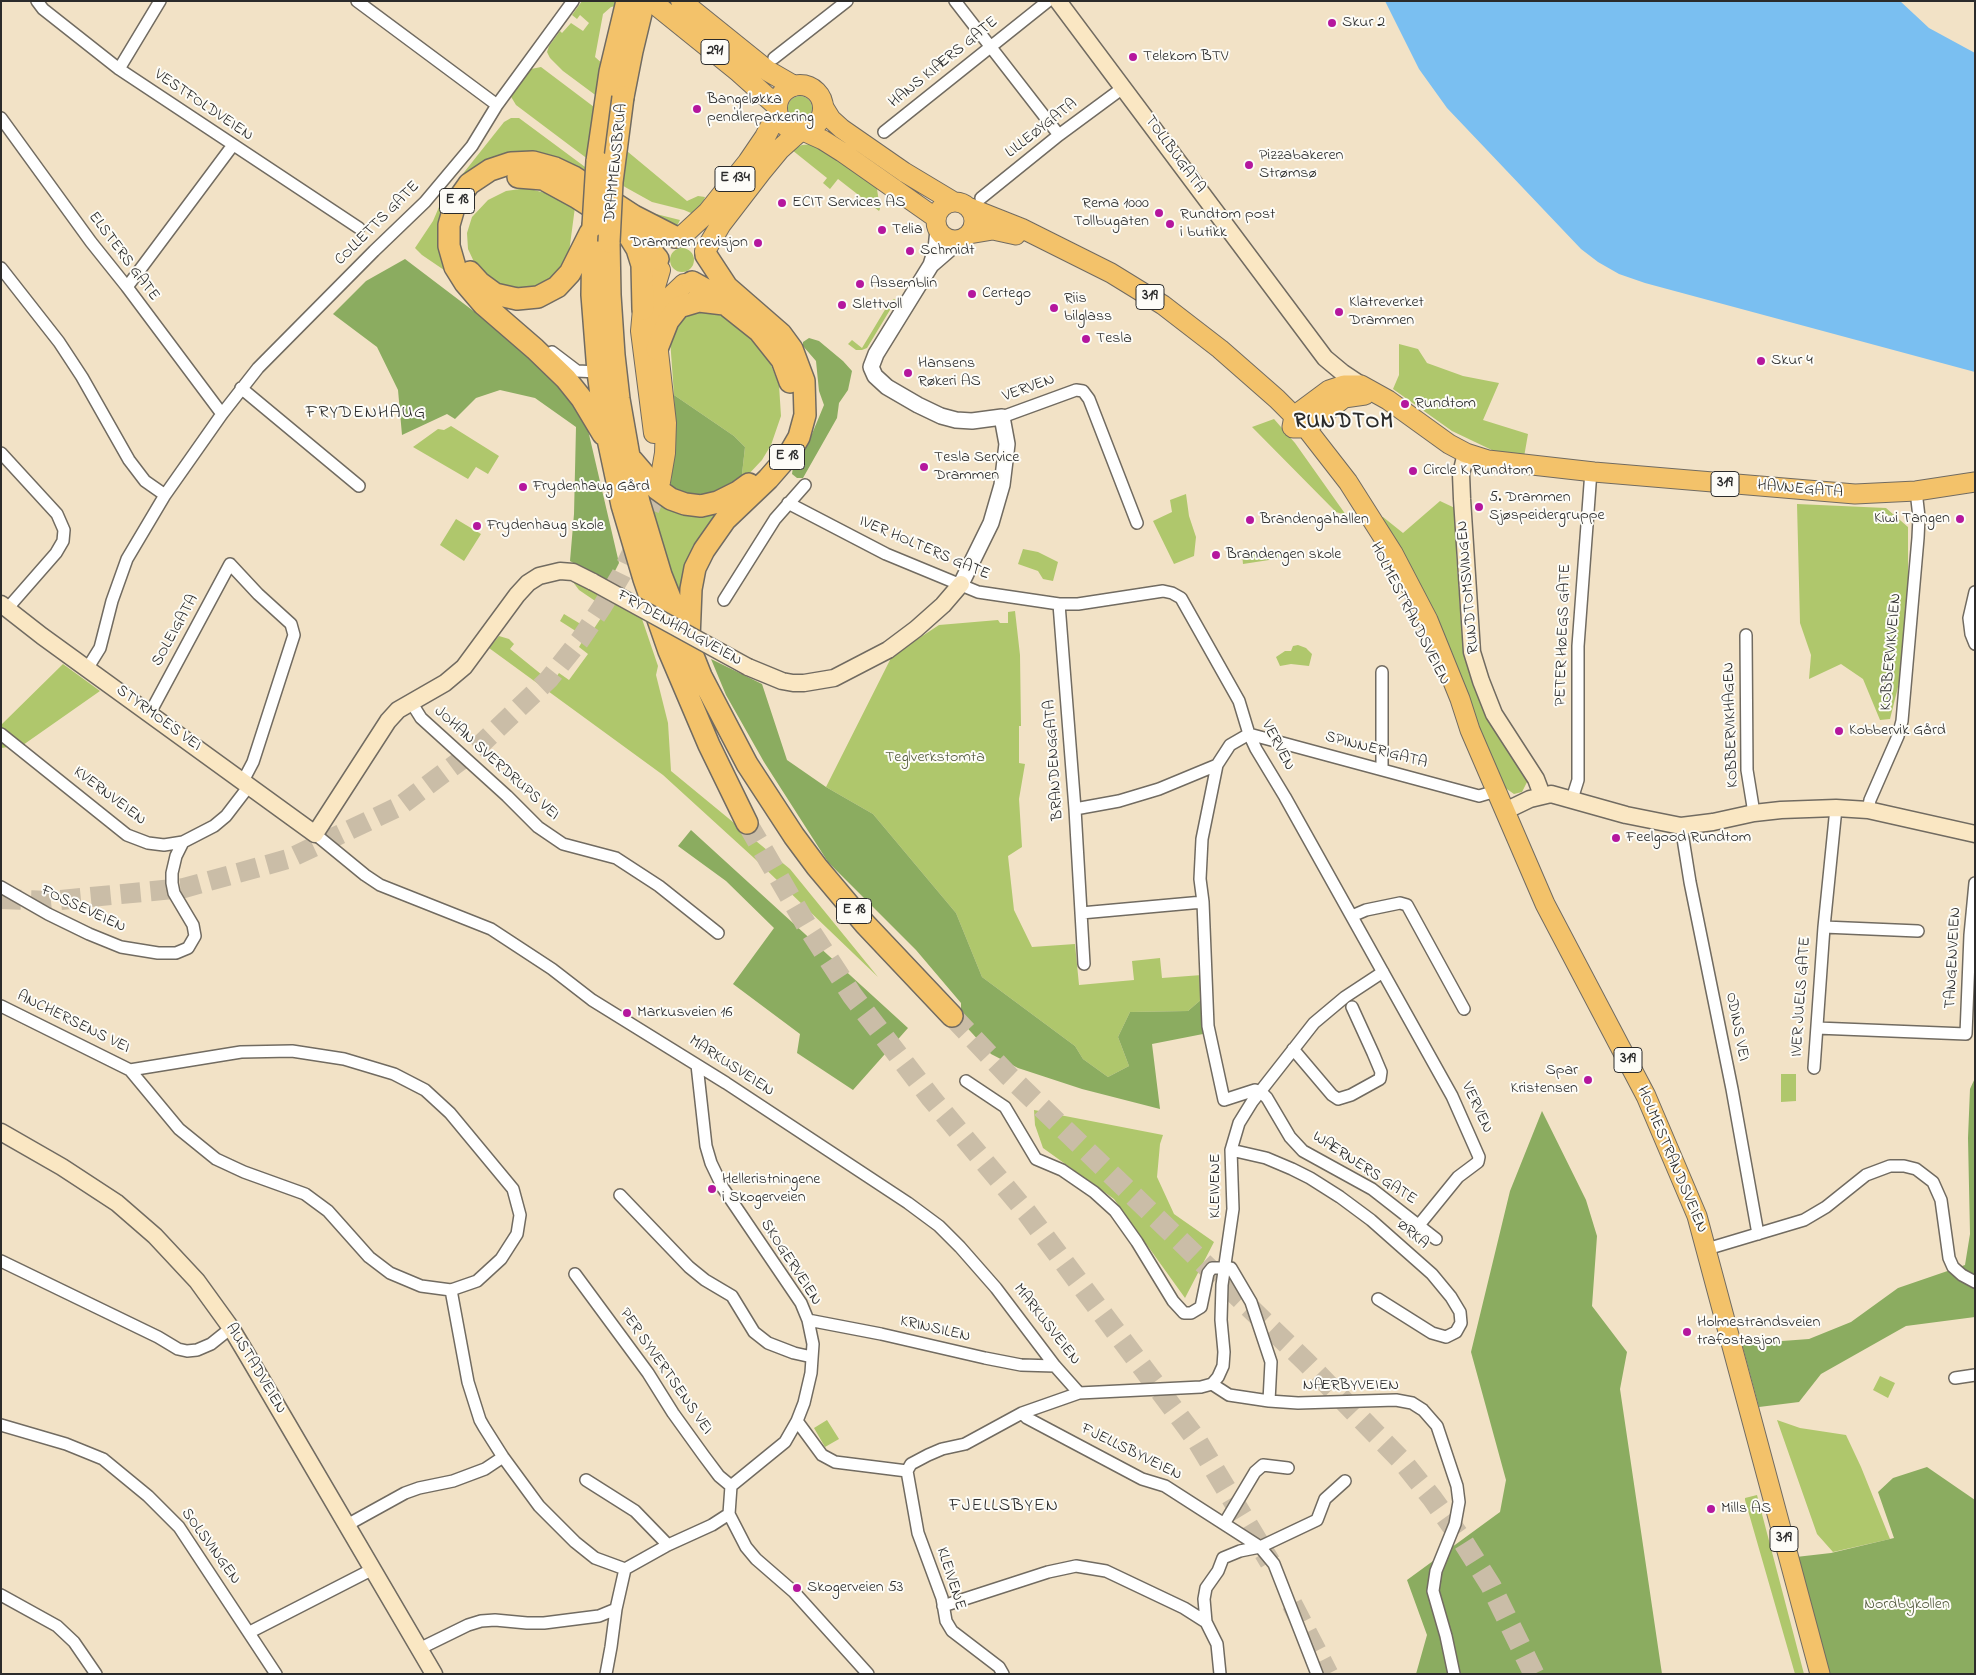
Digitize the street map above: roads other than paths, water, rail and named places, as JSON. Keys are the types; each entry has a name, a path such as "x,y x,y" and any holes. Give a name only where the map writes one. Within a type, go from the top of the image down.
{"highway":[{"name":"DRAMMENSBRUA","path":"591,234 597,161 606,95 627,1"},
{"name":"DRAMMENSBRUA","path":"619,452 619,399 611,328 610,242 612,182 626,82 644,1"},
{"name":"291","path":"651,1 739,72 777,110 780,119 788,128 801,131"},
{"name":"291","path":"681,1 768,71 794,86 802,85 816,92 822,106"},
{"path":"777,110 780,95 794,86"},
{"path":"801,131 808,129 818,122 822,106"},
{"name":"E 134","path":"777,110 765,137 748,162 708,212 678,237 665,243 654,290 644,308 641,337 653,423 656,476 665,453 666,423 654,325 656,317 668,299 702,274 705,268 705,253 721,224 780,149 801,131"},
{"name":"E 18","path":"678,237 634,216 574,177 555,168 533,162 511,163 490,170 469,184 455,204 449,225 449,246 455,268 483,304 566,378 619,452 665,495 685,504 701,506 718,502 738,492 756,477 777,451 786,433 791,414 791,393 787,372 782,360 759,331 710,292 688,283"},
{"name":"E 18","path":"591,234 570,272 557,287 538,297 517,299 506,297 487,289 474,277 465,264 459,236 463,218 478,194 495,183 515,177 543,180 576,197 624,230 641,239 659,264"},
{"name":"E 18","path":"624,230 637,249 642,264 644,308"},
{"name":"E 18","path":"591,234 592,295 598,372 619,452 688,646 718,709 744,757 794,836 865,924 952,1016"},
{"path":"678,237 688,237 698,242 705,253"},
{"name":"E 18","path":"688,646 691,589 695,568 704,550 725,520 768,479 788,456 799,437 805,415 804,381 792,349 781,334 727,287 705,253"},
{"path":"659,264 663,275 672,282 688,283"},
{"path":"657,348 668,321 679,307 699,302 725,304"},
{"name":"E 18","path":"619,452 631,539 669,651 709,745 747,823"}],"main road":[{"name":"TOLLBUGATA","path":"1058,1 1124,87 1344,386"},
{"name":"319","path":"822,106 831,119 842,129 904,172 1067,250 1111,273 1163,304 1220,349 1297,424"},
{"name":"319","path":"801,131 823,140 842,152 937,224 941,234 950,240 992,230 1020,236 1082,265 1127,290 1165,315 1216,356 1270,404 1297,424"},
{"path":"937,224 942,207 967,202 972,212 974,223 965,236"},
{"name":"319","path":"1344,386 1381,395 1449,444 1471,455"},
{"path":"1297,424 1344,386"},
{"name":"HOLMESTRANDSVEIEN","path":"1297,424 1348,482 1380,532 1412,588 1445,659 1470,730 1553,922 1646,1096 1697,1216 1820,1674"},
{"name":"HOLMESTRANDSVEIEN","path":"1297,424 1333,483 1381,555 1470,730"},
{"name":"HAVNEGATA","path":"1471,455 1503,462 1591,472 1855,494 1916,491 1975,482"},
{"name":"RUNDTOMSVINGEN","path":"1471,455 1461,474 1472,652 1480,681 1494,714 1536,780 1542,795"},
{"name":"FRYDENHAUGVEIEN","path":"315,834 388,720 398,710 456,675 473,658 517,595 528,583 540,576 553,572 573,572 748,667 782,681 804,683 834,678 888,650 943,605 961,584"},
{"name":"STYRMOES VEI","path":"4,606 87,669 315,834"},
{"path":"1505,812 1542,795 1550,794 1681,826 1713,822 1754,813 1836,808 1868,810 1975,834"},
{"name":"AUSTADVEIEN","path":"1,1132 96,1189 137,1220 186,1268 231,1328 434,1674"}],"street":[{"name":"VESTFOLDVEIEN","path":"37,1 43,9 119,69 359,228"},
{"path":"119,69 160,1"},
{"path":"357,1 497,104"},
{"name":"COLLETTS GATE","path":"87,669 100,648 112,601 126,559 165,495 222,414 241,388 314,311 425,202 472,146 497,104 573,1"},
{"path":"774,58 847,1"},
{"path":"955,1 1059,135"},
{"name":"HANS KIÆRS GATE","path":"884,132 1048,1"},
{"name":"LILLEØYGATA","path":"967,202 1124,87"},
{"name":"ELSTERS GATE","path":"1,118 91,242 222,414"},
{"path":"127,287 233,145"},
{"path":"931,265 936,249 937,224"},
{"path":"931,265 965,236"},
{"name":"VERVEN","path":"931,265 876,354 871,367 875,376 887,387 918,405 956,420 972,421 1002,417 1076,390 1083,391 1089,399 1135,518"},
{"path":"1,268 59,342 78,370 129,460 145,481 165,495"},
{"path":"487,289 492,297 571,368 582,372 598,372"},
{"path":"241,388 359,486"},
{"name":"FRYDENHAUGVEIEN","path":"961,584 991,523 1002,485 1007,444 1002,417"},
{"path":"1,453 57,514 64,530 64,541 56,554 4,606"},
{"name":"PETER HØEGS GATE","path":"1572,800 1578,780 1578,646 1591,472"},
{"path":"724,600 775,519 805,485"},
{"name":"KOBBERVIKVEIEN","path":"1868,810 1870,800 1898,736 1902,721 1918,538 1919,518 1916,491"},
{"name":"IVER HOLTERS GATE","path":"788,503 886,554 986,594 1059,604 1078,604 1163,591 1172,593"},
{"name":"SOLEIGATA","path":"150,713 230,564"},
{"name":"KVERNVEIEN","path":"1,734 127,835 148,843 164,845 183,842 214,826 226,816 246,783 294,634 291,624 258,594 230,564"},
{"path":"1975,592 1969,618 1971,634 1975,644"},
{"name":"VERVEN","path":"1172,593 1183,602 1238,702 1249,734 1452,1096 1479,1157 1478,1162 1458,1177 1419,1225"},
{"name":"BRANDENGGATA","path":"1059,604 1075,809 1084,964"},
{"name":"KOBBERVIKHAGEN","path":"1746,635 1746,770 1754,813"},
{"path":"1382,672 1382,769"},
{"name":"JOHAN SVERDRUPS VEI","path":"411,702 421,718 538,827 563,844 616,858 659,886 718,933"},
{"path":"1249,734 1230,745 1217,765 1202,849 1200,879 1203,902 1208,1026 1224,1100 1255,1090 1261,1092 1314,1023 1345,997 1383,972"},
{"name":"SPINNERIGATA","path":"1249,734 1479,796 1496,792"},
{"path":"1075,809 1119,801 1159,790 1217,765"},
{"name":"IVER JUELS GATE","path":"1814,1068 1824,927 1836,808"},
{"name":"ODINS VEI","path":"1681,826 1690,882 1713,990 1758,1234"},
{"name":"MARKUSVEIEN","path":"315,834 380,885 491,929 552,969 592,1000 908,1203 939,1226 960,1247 996,1288 1055,1366 1079,1393"},
{"name":"FOSSEVEIEN","path":"1,887 48,914 105,941 138,951 176,953 188,948 195,936 193,925 174,893 172,883 176,856 183,842"},
{"name":"TANGENVEIEN","path":"1817,1028 1966,1034 1970,935 1975,883"},
{"path":"1081,913 1203,902"},
{"path":"1352,916 1366,910 1400,902 1408,905 1464,1009"},
{"name":"IVER JUELS GATE","path":"1824,927 1918,931"},
{"name":"ANCHERSENS VEI","path":"1,1006 130,1070 178,1129 216,1159 244,1172 305,1194 328,1211 369,1257 390,1273 420,1286 452,1290 477,1280 501,1259 517,1234 520,1215 513,1189 450,1113 425,1090 394,1074 344,1059 292,1051 241,1052 130,1070"},
{"path":"1293,1049 1332,1095 1338,1099 1352,1094 1380,1079 1381,1072 1352,1007"},
{"name":"SKOGERVEIEN","path":"697,1066 706,1146 711,1163 723,1188 800,1303 808,1320 812,1344 811,1373 797,1421 785,1442 731,1486"},
{"path":"966,1081 1005,1107 1036,1159 1062,1170 1094,1192 1115,1212 1137,1242 1173,1301 1184,1312 1191,1313 1200,1307 1208,1272 1212,1268 1231,1268 1252,1302 1271,1362 1269,1401"},
{"name":"KLEIVENE","path":"1212,1384 1218,1377 1224,1352 1221,1320 1222,1285 1233,1209 1232,1147 1239,1124 1261,1092"},
{"name":"WÆRNERS GATE","path":"1261,1092 1267,1098 1290,1137 1303,1151 1372,1189 1436,1239"},
{"name":"ØRKA","path":"1232,1147 1266,1158 1310,1178 1340,1197 1370,1220 1432,1274 1451,1297 1460,1312 1461,1323 1456,1332 1446,1337 1432,1333 1378,1299"},
{"path":"1707,1249 1804,1220 1826,1207 1849,1188 1876,1170 1890,1166 1904,1166 1916,1169 1927,1176 1936,1188 1941,1200 1949,1258 1958,1271 1975,1282"},
{"path":"620,1195 689,1267 705,1280 732,1296 754,1332 768,1343 794,1353 812,1357"},
{"path":"1,1261 150,1333 178,1349 187,1351 197,1350 211,1344 231,1328"},
{"name":"PER SYVERTSENS VEI","path":"575,1274 648,1373 673,1413 704,1456 719,1476 731,1486"},
{"path":"452,1290 468,1382 480,1420 503,1457 539,1506 575,1542 595,1558 625,1569"},
{"name":"KRINSILEN","path":"808,1320 1021,1365 1055,1366"},
{"path":"1955,1378 1975,1375"},
{"path":"797,1421 822,1455 835,1462 907,1471 911,1464 928,1455 942,1449 965,1444 1022,1413 1079,1393 1201,1387 1212,1384"},
{"name":"NÆRBYVEIEN","path":"1212,1384 1229,1395 1269,1401 1298,1403 1396,1400 1412,1403 1423,1410 1437,1426 1456,1486 1459,1502 1454,1524 1436,1571 1433,1591 1446,1636 1454,1674"},
{"name":"FJELLSBYVEIEN","path":"1022,1413 1027,1418 1142,1480 1165,1486 1260,1547 1274,1564 1317,1674"},
{"name":"SOLSVINGEN","path":"1,1425 66,1444 103,1459 148,1496 179,1527 276,1674"},
{"path":"347,1525 405,1493 461,1478 485,1469 503,1457"},
{"path":"1224,1524 1255,1472 1263,1465 1288,1468"},
{"name":"KLEIVENE","path":"907,1471 918,1534 943,1606 946,1621 952,1631 1000,1668 1003,1674"},
{"path":"586,1480 636,1511 668,1545"},
{"path":"1220,1674 1217,1644 1206,1622 1204,1599 1206,1588 1218,1571 1223,1558 1240,1551 1260,1547 1317,1520 1326,1499 1345,1481"},
{"path":"731,1486 729,1514 746,1547 756,1559 794,1592 868,1674"},
{"path":"606,1674 616,1609 625,1569 668,1545 712,1525 729,1514"},
{"path":"943,1606 1048,1572 1076,1566 1106,1571 1184,1608 1206,1622"},
{"path":"250,1632 373,1569"},
{"path":"1,1595 57,1626 74,1642 96,1674"},
{"path":"419,1648 468,1625 481,1621 544,1623 599,1616 616,1609"}],"water":[{"path":"1385,1 1900,1 1929,28 1975,53 1975,372 1645,283 1619,274 1598,262 1581,249 1447,108 1419,69"}],"tunnel":[{"path":"1,899 50,901 184,888 288,859 400,806 477,748 549,679 580,640 621,575 635,546 660,482"},
{"path":"747,823 807,926 852,995 931,1098 1027,1213 1196,1439 1270,1562"},
{"path":"952,1016 1009,1076 1306,1362 1402,1461 1432,1498 1462,1540 1491,1586 1534,1674"},
{"path":"1292,1604 1328,1674"}],"place":[{"name":"Skur 2","path":"1332,23"},
{"name":"Telekom BTV","path":"1133,57"},
{"name":"Bangeløkka pendlerparkering","path":"697,109"},
{"name":"Pizzabakeren Strømsø","path":"1249,165"},
{"name":"ECIT Services AS","path":"782,203"},
{"name":"Rema 1000 Tollbugaten","path":"1159,213"},
{"name":"Rundtom post i butikk","path":"1170,224"},
{"name":"Telia","path":"882,230"},
{"name":"Drammen revisjon","path":"758,243"},
{"name":"Schmidt","path":"910,251"},
{"name":"Assemblin","path":"860,284"},
{"name":"Certego","path":"972,294"},
{"name":"Slettvoll","path":"842,305"},
{"name":"Riis bilglass","path":"1054,308"},
{"name":"Klatreverket Drammen","path":"1339,312"},
{"name":"Tesla","path":"1086,339"},
{"name":"Skur 4","path":"1761,361"},
{"name":"Hansens Røkeri AS","path":"908,373"},
{"name":"Rundtom","path":"1405,404"},
{"name":"Tesla Service Drammen","path":"924,467"},
{"name":"Circle K Rundtom","path":"1413,471"},
{"name":"Frydenhaug Gård","path":"523,487"},
{"name":"5. Drammen Sjøspeidergruppe","path":"1479,507"},
{"name":"Kiwi Tangen","path":"1960,519"},
{"name":"Brandengahallen","path":"1250,520"},
{"name":"Frydenhaug skole","path":"477,526"},
{"name":"Brandengen skole","path":"1216,555"},
{"name":"Kobbervik Gård","path":"1839,731"},
{"name":"Feelgood Rundtom","path":"1616,838"},
{"name":"Markusveien 16","path":"627,1013"},
{"name":"Spar Kristensen","path":"1588,1080"},
{"name":"Helleristningene i Skogerveien","path":"712,1189"},
{"name":"Holmestrandsveien trafostasjon","path":"1687,1332"},
{"name":"Mills AS","path":"1711,1509"},
{"name":"Skogerveien 53","path":"797,1588"}],"district":[{"name":"FRYDENHAUG","path":"366,414"},
{"name":"RUNDTOM","path":"1344,424"},
{"name":"FJELLSBYEN","path":"1004,1507"}],"park label":[{"name":"Teglverkstomta","path":"935,758"},
{"name":"Nordbykollen","path":"1907,1605"}]}
